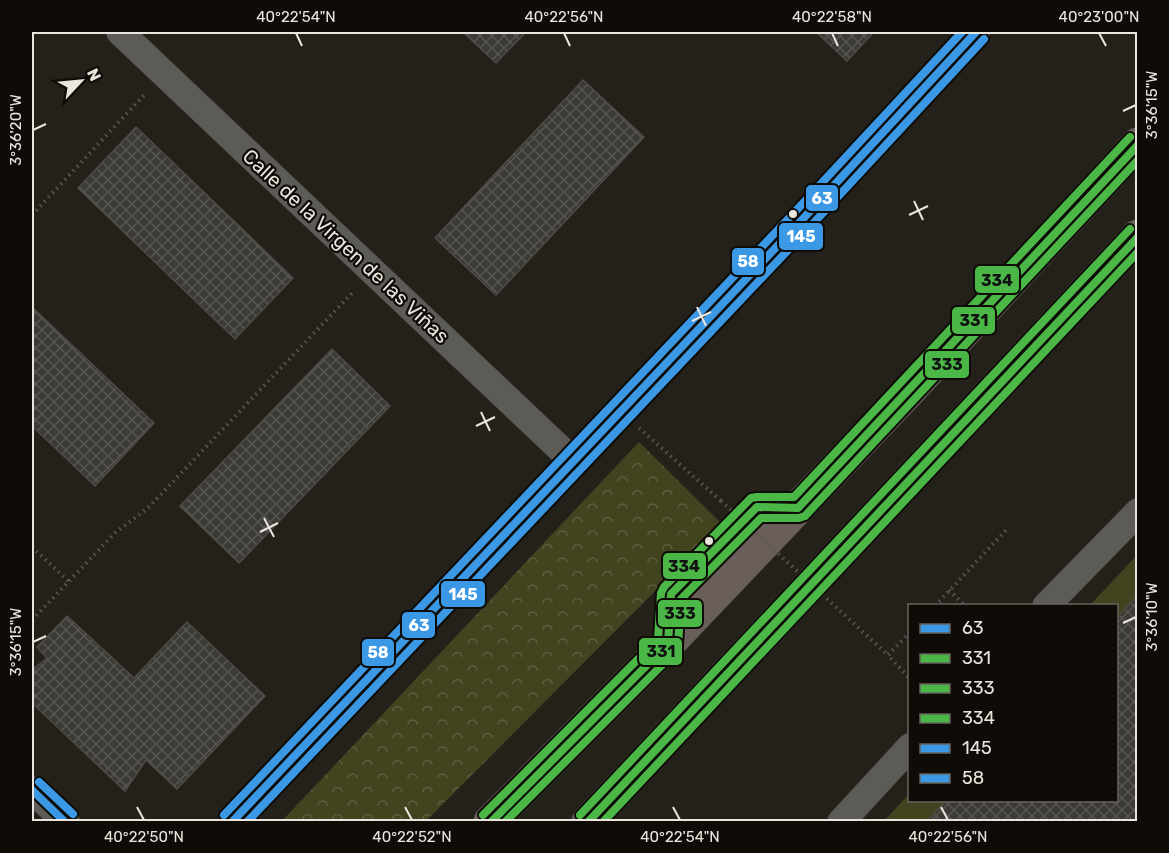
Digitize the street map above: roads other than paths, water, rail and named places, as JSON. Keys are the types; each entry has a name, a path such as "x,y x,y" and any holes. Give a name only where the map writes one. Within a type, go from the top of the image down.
{"highway":[{"path":"490,822 668,644 798,508 1137,144"},
{"path":"588,822 1137,236"}],"street":[{"name":"Calle de la Virgen de las Viñas","path":"120,32 573,461"},
{"path":"232,822 893,123 976,32"},
{"path":"1048,604 1137,512"},
{"path":"841,822 908,748"},
{"path":"32,790 66,822"}]}
